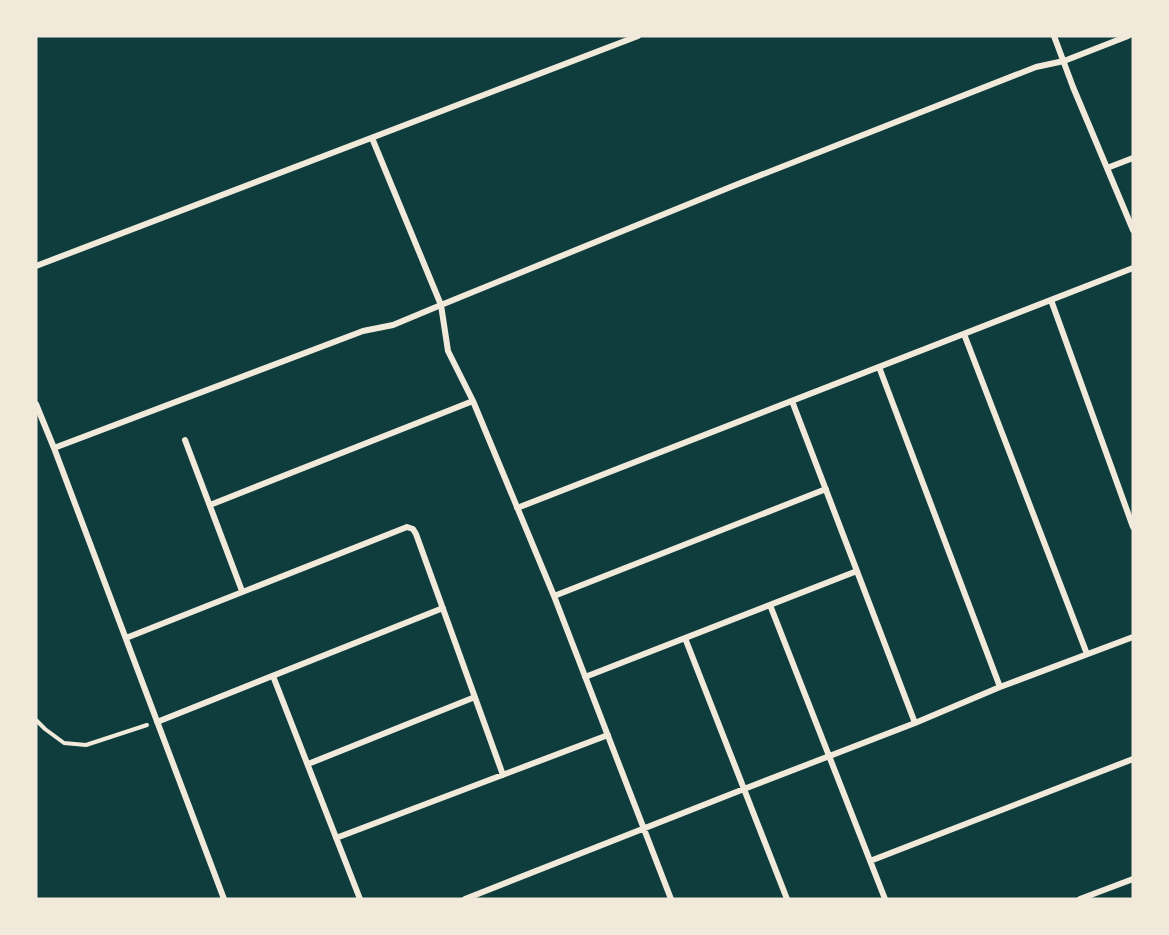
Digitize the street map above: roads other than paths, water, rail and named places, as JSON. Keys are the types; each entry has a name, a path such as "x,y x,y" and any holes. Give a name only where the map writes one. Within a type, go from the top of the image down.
{"street":[{"path":"36,266 638,36"},
{"path":"1054,36 1133,230"},
{"path":"54,448 363,331 393,325 733,186 1014,75 1036,67 1064,62 1128,36"},
{"path":"372,138 441,305 448,351 473,401 554,596 671,899"},
{"path":"1107,168 1133,159"},
{"path":"517,508 1133,268"},
{"path":"1051,300 1133,526"},
{"path":"964,334 1087,654"},
{"path":"879,367 1000,687"},
{"path":"210,505 473,401"},
{"path":"792,401 915,723"},
{"path":"36,404 224,899"},
{"path":"185,440 242,591"},
{"path":"554,596 826,489"},
{"path":"126,638 407,527 413,529 503,775"},
{"path":"585,677 857,571"},
{"path":"770,605 885,899"},
{"path":"157,722 443,608"},
{"path":"465,899 915,723 1000,687 1133,637"},
{"path":"685,638 787,899"},
{"path":"273,676 360,899"},
{"path":"308,764 475,697"},
{"path":"336,838 608,735"},
{"path":"870,861 1133,759"},
{"path":"1080,899 1133,879"}]}
